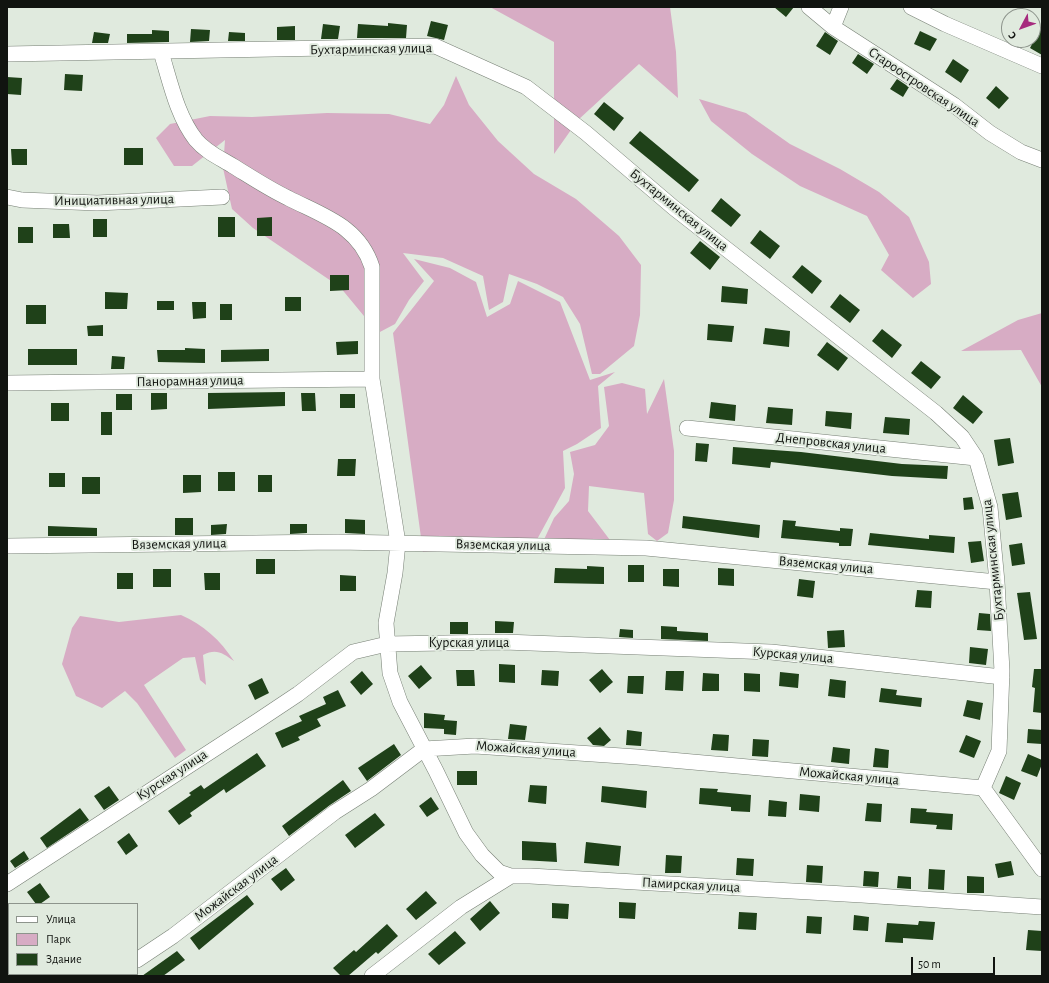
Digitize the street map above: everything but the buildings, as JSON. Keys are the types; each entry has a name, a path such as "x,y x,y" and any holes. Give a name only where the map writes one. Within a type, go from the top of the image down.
{"street":[{"name":"Староостровская улица","path":"809,7 833,27 954,105 990,133 1021,152 1042,160"},
{"path":"833,27 841,7"},
{"path":"911,7 945,24 1042,66"},
{"name":"Бухтарминская улица","path":"7,54 435,46 526,87 586,132 674,208 936,413 962,437 976,458 990,507 997,582 1002,677 999,751 983,788"},
{"path":"161,52 178,106 196,140 209,152 288,199 325,215 357,238 368,253 372,267 372,379 398,544 395,573 386,623 390,673 400,702 466,833 482,856 499,872 511,876"},
{"name":"Инициативная улица","path":"7,197 22,200 97,203 222,197"},
{"name":"Панорамная улица","path":"7,383 372,379"},
{"name":"Днепровская улица","path":"687,428 976,458"},
{"name":"Вяземская улица","path":"7,546 338,542 646,548 997,582"},
{"name":"Курская улица","path":"7,884 298,694 353,652 387,644 504,642 772,652 1002,677"},
{"name":"Можайская улица","path":"138,959 173,936 335,812 371,789 424,748 475,746 629,756 983,788"},
{"path":"983,788 1042,869"},
{"path":"372,976 461,907 511,876"},
{"name":"Памирская улица","path":"511,876 854,894 1042,907"}],"green space":[{"path":"490,7 670,7 676,52 678,98 639,64 578,120 554,154 554,42"},
{"path":"456,76 469,105 498,141 534,174 576,199 619,236 641,265 640,315 634,346 600,374 592,374 580,324 563,297 537,284 509,274 503,302 489,310 483,276 443,258 403,253 424,281 409,300 395,324 378,333 340,287 253,228 232,209 223,168 225,140 192,166 174,166 156,138 170,124 210,116 252,117 327,113 389,114 430,124 444,105"},
{"path":"699,99 746,113 790,144 840,169 879,192 909,217 929,262 931,284 913,298 881,270 889,255 867,216 800,186 752,154 711,121"},
{"path":"414,259 450,268 476,282 487,317 510,304 518,281 560,302 590,380 615,372 598,386 601,428 577,444 563,451 565,488 534,545 520,548 423,552 393,333 434,281"},
{"path":"1042,313 1042,387 1021,350 961,351 1018,320"},
{"path":"664,379 674,451 674,500 668,533 657,541 648,534 644,493 589,486 588,511 616,548 541,546 554,518 569,501 574,474 570,452 595,445 609,426 604,387 622,383 645,389 647,414"},
{"path":"181,615 197,623 211,634 223,646 234,661 219,652 212,652 203,655 206,685 200,680 195,657 183,658 144,685 186,750 175,758 137,703 125,691 102,708 76,696 62,664 72,628 80,616 119,622"}]}
